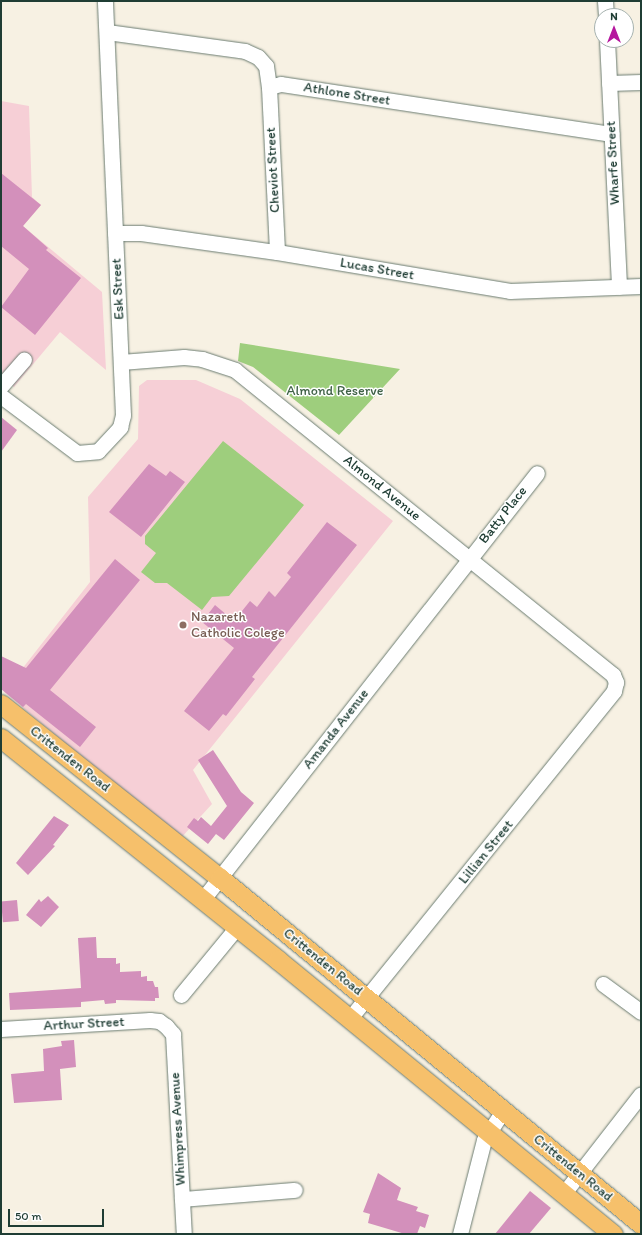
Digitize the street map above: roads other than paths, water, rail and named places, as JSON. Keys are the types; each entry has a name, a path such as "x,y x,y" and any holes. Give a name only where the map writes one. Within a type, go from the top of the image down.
{"main road":[{"name":"Crittenden Road","path":"2,704 220,878 503,1111 581,1173 641,1224"},
{"name":"Crittenden Road","path":"1,738 350,1018 613,1234"}],"street":[{"name":"Esk Street","path":"1,396 72,450 89,453 98,451 120,427 123,415 105,1"},
{"path":"107,32 246,51 258,57 266,66 269,87"},
{"name":"Wharfe Street","path":"607,48 618,287"},
{"path":"609,83 641,82"},
{"name":"Athlone Street","path":"269,87 281,84 611,134"},
{"name":"Cheviot Street","path":"269,87 277,252"},
{"name":"Lucas Street","path":"115,233 141,233 277,252 510,291 641,286"},
{"name":"Almond Avenue","path":"121,362 184,357 202,359 235,370 470,558 613,675 616,682"},
{"path":"1,386 24,360"},
{"name":"Batty Place","path":"470,558 537,473"},
{"name":"Amanda Avenue","path":"203,899 470,558"},
{"name":"Lillian Street","path":"350,1018 368,999 614,691 616,682"},
{"path":"181,995 237,927"},
{"path":"603,984 641,1012"},
{"name":"Arthur Street","path":"1,1030 150,1020 159,1021 166,1026"},
{"name":"Whimpress Avenue","path":"166,1026 173,1034 184,1234"},
{"path":"564,1193 641,1094"},
{"path":"460,1234 487,1132 503,1111"},
{"path":"182,1199 295,1190"}],"place":[{"name":"Nazareth Catholic Colege","path":"183,625"}],"park label":[{"name":"Almond Reserve","path":"335,391"}]}
